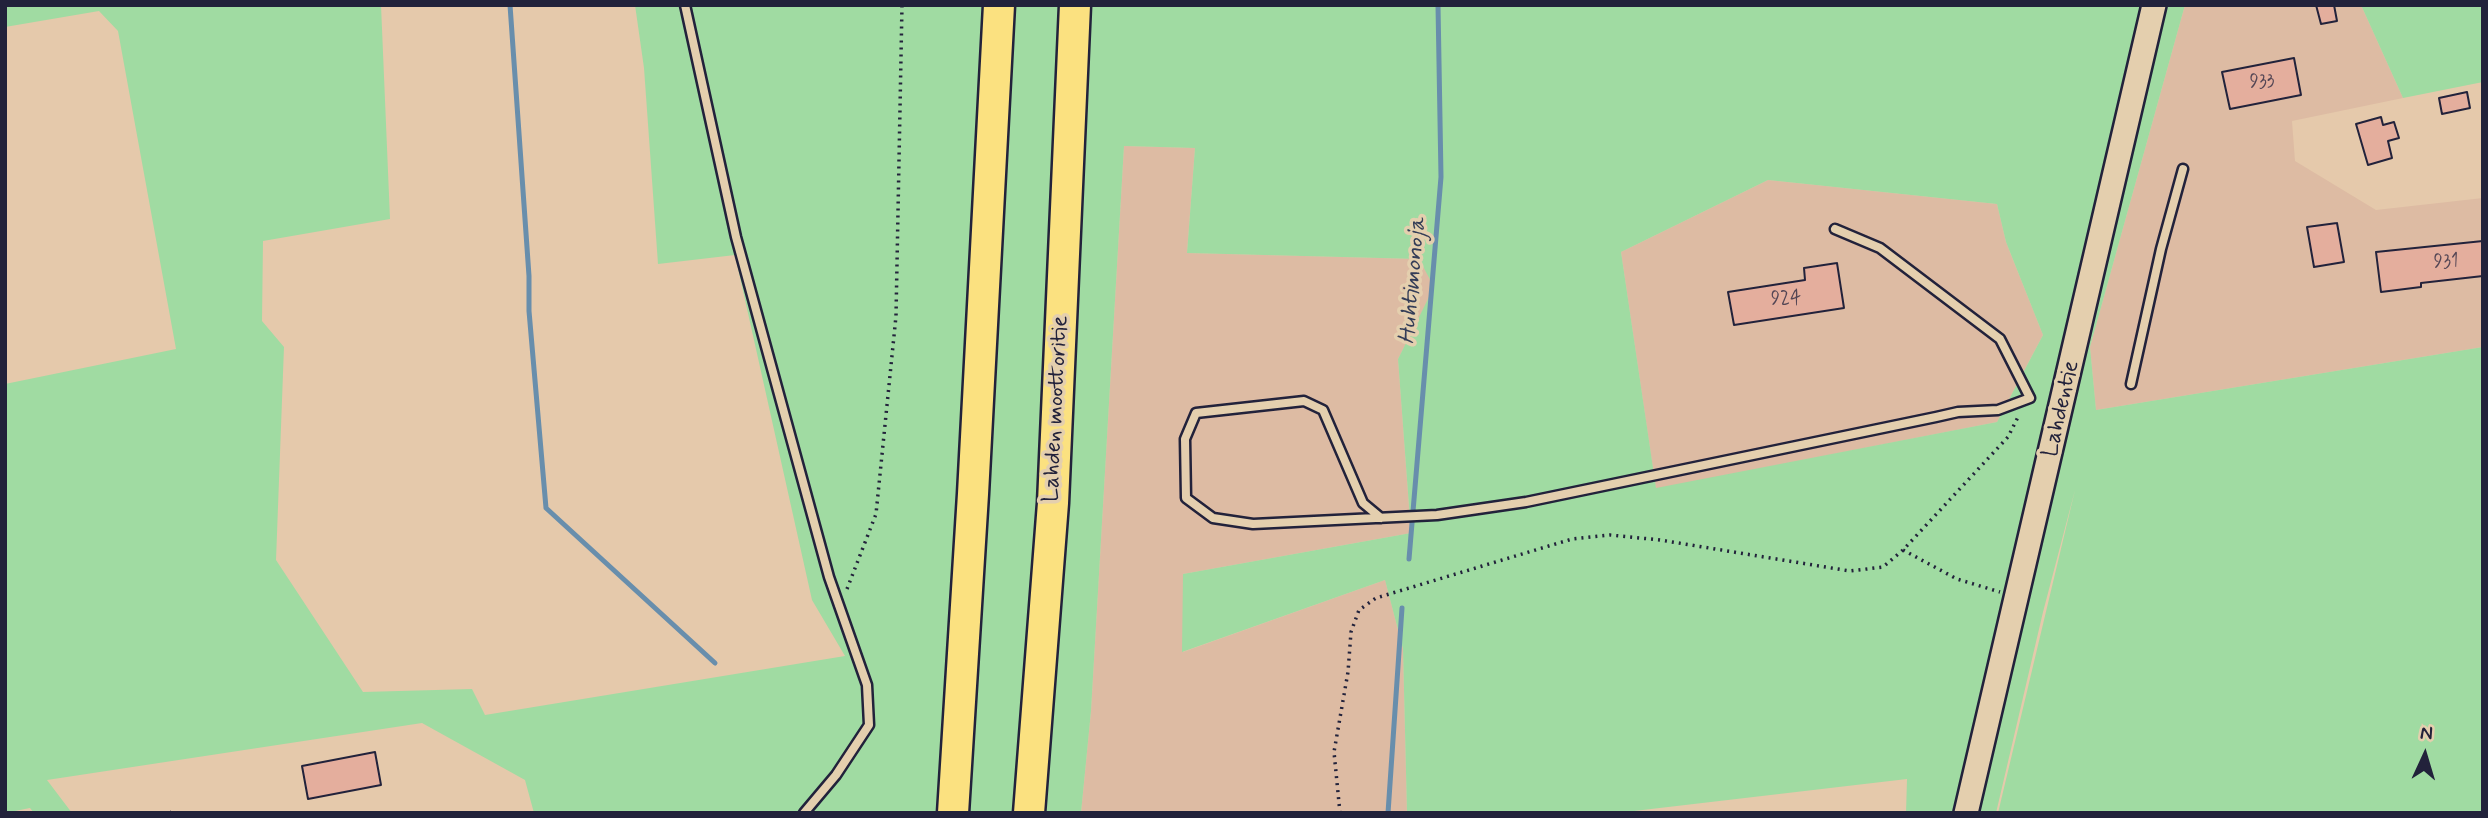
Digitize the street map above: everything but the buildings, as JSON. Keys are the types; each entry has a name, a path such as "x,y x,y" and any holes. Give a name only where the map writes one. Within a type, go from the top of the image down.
{"highway":[{"path":"953,813 974,494 999,5"},
{"name":"Lahden moottoritie","path":"1029,813 1053,503 1075,5"}],"main road":[{"name":"Lahdentie","path":"1966,813 2154,5"}],"lane":[{"path":"685,5 736,237 829,577 867,685 869,725 836,775 804,813"},
{"path":"2131,384 2161,249 2183,169"},
{"path":"1381,517 1363,503 1323,410 1304,401 1196,413 1185,439 1186,498 1213,518 1253,524 1424,516 1526,502 1958,412 1998,410 2030,398 2000,339 1880,248 1835,229"}],"path":[{"path":"839,607 876,514 896,316 901,5"},
{"path":"1339,813 1334,751 1348,672 1351,632 1359,610 1376,598 1572,539 1610,535 1660,540 1850,570 1883,567 1903,550 2008,437 2030,398"},
{"path":"1903,550 1957,579 2017,597"}],"shaded area":[{"path":"2185,5 2361,5 2403,98 2292,121 2295,161 2376,210 2483,198 2483,347 2096,410 2090,347"},
{"path":"1124,146 1195,148 1187,253 1419,259 1435,287 1398,359 1411,533 1183,574 1183,652 1385,580 1403,649 1407,813 1081,813 1091,711"},
{"path":"1768,180 1997,204 2006,242 2043,335 1997,422 1656,489 1621,252"}],"green space":[{"path":"5,5 381,5 390,219 263,241 262,321 284,347 276,560 363,692 472,689 485,715 845,656 812,600 735,255 658,264 644,68 635,5 2185,5 2090,347 2096,410 2483,347 2483,813 1998,813 2075,490 1996,813 1906,813 1907,779 1617,813 1407,813 1403,649 1385,580 1182,652 1183,574 1411,533 1398,359 1434,287 1419,259 1187,253 1195,148 1124,146 1091,711 1081,813 534,813 525,780 422,723 47,780 72,813 34,813 30,808 5,813 5,384 176,349 118,31 99,11 5,27","holes":["1768,180 1997,204 2006,242 2043,335 1997,422 1656,488 1621,252"]},
{"path":"2361,5 2483,5 2483,82 2403,98"}],"waterway":[{"path":"510,5 529,276 529,311 546,508 715,663"},
{"name":"Huhtimonoja","path":"1409,559 1441,177 1438,5"},
{"name":"Huhtimonoja","path":"1388,813 1402,608"}]}
